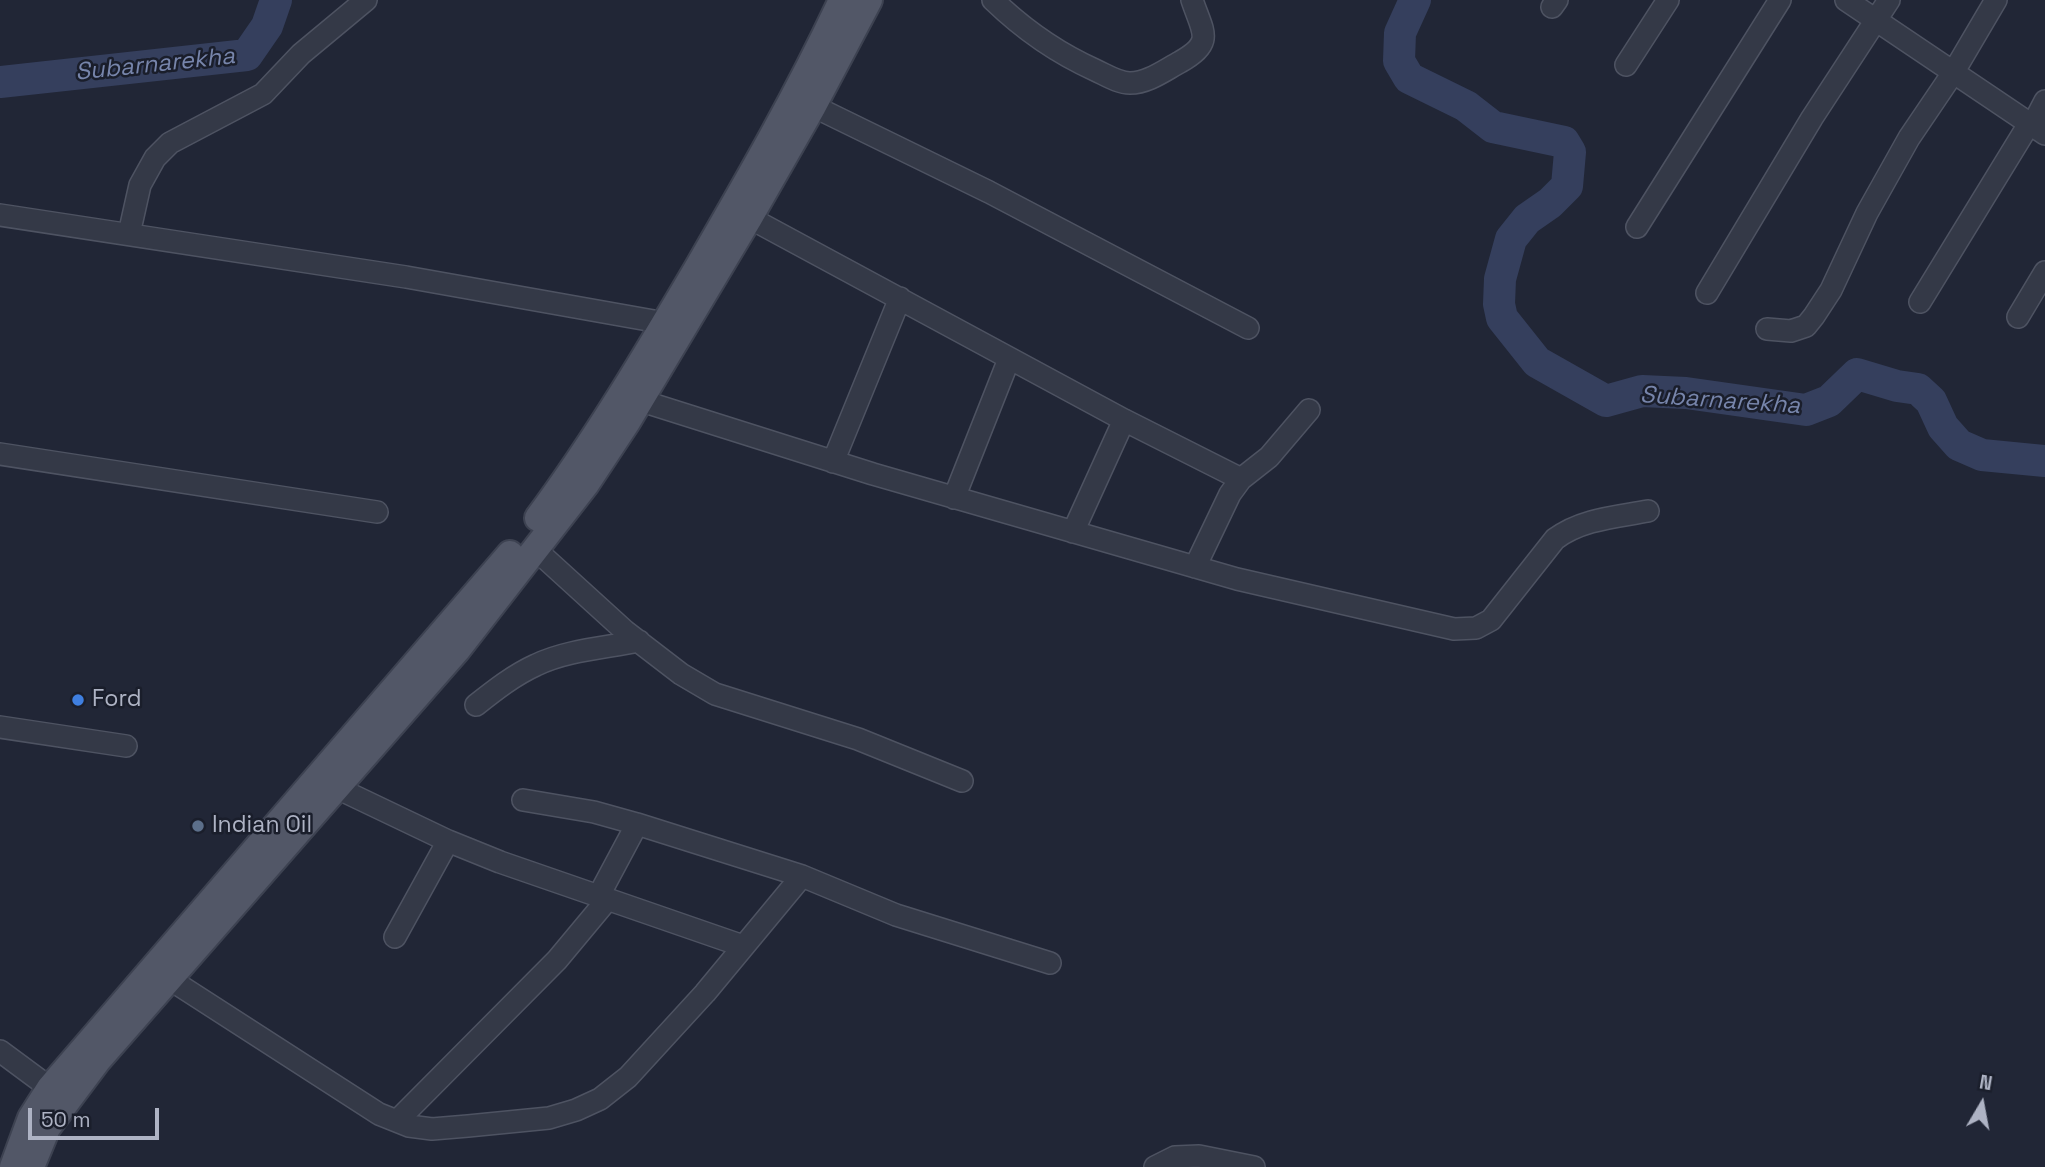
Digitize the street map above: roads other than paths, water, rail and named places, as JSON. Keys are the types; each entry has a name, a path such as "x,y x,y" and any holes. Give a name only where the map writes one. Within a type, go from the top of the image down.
{"main road":[{"path":"328,780 457,650 586,484 665,323 813,106 869,0"},
{"path":"13,1167 31,1118 50,1088 200,927 328,780 523,538 631,397 740,213 835,2"},
{"path":"31,1167 47,1128 70,1096 168,978 200,927"}],"street":[{"path":"129,234 140,185 155,158 170,142 263,94 302,54 366,0"},
{"path":"993,0 1019,26 1063,56 1116,80 1130,83 1159,74 1199,50 1204,37 1192,0"},
{"path":"1626,65 1668,0"},
{"path":"1637,227 1780,0"},
{"path":"1846,0 2035,128"},
{"path":"1707,293 1812,118 1889,0"},
{"path":"1767,329 1791,331 1806,326 1814,316 1831,290 1867,213 1909,138 1953,74 1996,0"},
{"path":"1920,302 2035,128 2045,101"},
{"path":"813,106 989,192 1248,328"},
{"path":"740,213 1009,359 1241,479"},
{"path":"0,215 406,277 665,323"},
{"path":"2018,317 2045,272"},
{"path":"833,462 900,298"},
{"path":"954,498 1009,359"},
{"path":"631,397 833,462 1195,567 1424,624 1454,629 1476,628 1491,620 1555,539 1567,530 1585,523 1648,511"},
{"path":"1195,567 1230,494 1241,479 1269,457 1309,411"},
{"path":"1073,532 1124,420"},
{"path":"0,454 377,512"},
{"path":"536,550 639,641 681,674 715,694 858,739 962,781"},
{"path":"476,705 507,681 538,664 566,654 639,641"},
{"path":"0,727 126,746"},
{"path":"328,780 448,841 500,862 743,946"},
{"path":"523,800 594,812 637,824 802,877 896,915 1050,963"},
{"path":"397,1121 548,971 603,898 637,824"},
{"path":"395,937 448,841"},
{"path":"168,978 379,1114 409,1126 432,1129 549,1118 600,1099 636,1068 705,993 802,877"},
{"path":"0,1051 50,1088"},
{"path":"1155,1167 1175,1157 1191,1162 1233,1161 1254,1167"}],"waterway":[{"name":"Subarnarekha","path":"0,82 247,55 267,26 276,0"},
{"name":"Subarnarekha","path":"1415,0 1400,33 1399,61 1409,78 1466,106 1493,127 1564,142 1570,152 1567,186 1550,203 1527,219 1511,239 1500,279 1499,304 1502,318 1537,362 1606,401 1642,391 1686,393 1806,410 1829,401 1857,374 1897,386 1918,389 1931,401 1943,427 1959,445 1982,455 2045,461"}],"place":[{"name":"Ford","path":"78,700"},
{"name":"Indian Oil","path":"198,826"}]}
